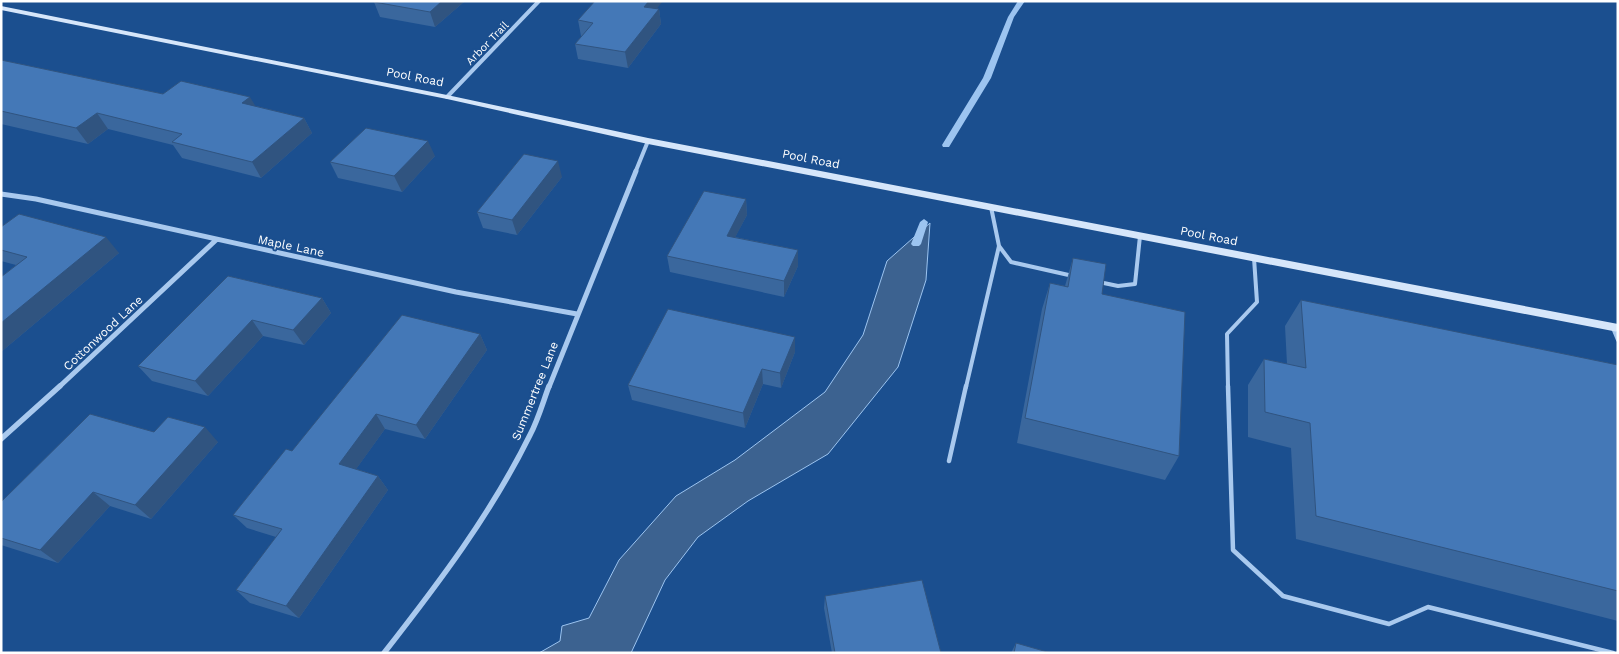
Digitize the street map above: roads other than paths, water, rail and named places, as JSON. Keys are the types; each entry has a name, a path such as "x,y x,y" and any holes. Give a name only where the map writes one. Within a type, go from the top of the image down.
{"main road":[{"name":"Pool Road","path":"1,8 446,96 648,140 1615,328"}],"street":[{"name":"Arbor Trail","path":"446,96 539,1"},
{"name":"Summertree Lane","path":"384,653 444,575 499,493 531,434 577,314 648,140"},
{"name":"Maple Lane","path":"1,194 36,199 456,292 577,314"},
{"name":"Cottonwood Lane","path":"1,439 111,340 216,240"}],"lane":[{"path":"949,461 999,246 991,207"},
{"path":"1092,280 1118,286 1135,284 1140,236"},
{"path":"999,246 1011,262 1082,278"},
{"path":"1254,258 1258,302 1227,334 1233,550 1282,596 1388,624 1428,607 1614,653"},
{"path":"1615,328 1618,340"}],"water":[{"path":"930,223 926,280 898,367 828,454 748,501 698,537 665,580 631,653 539,653 560,641 562,626 589,618 619,560 676,496 735,460 825,392 863,335 887,261"}],"waterway":[{"path":"946,145 987,78 1011,17 1022,1"},
{"path":"916,244 924,222"}]}
